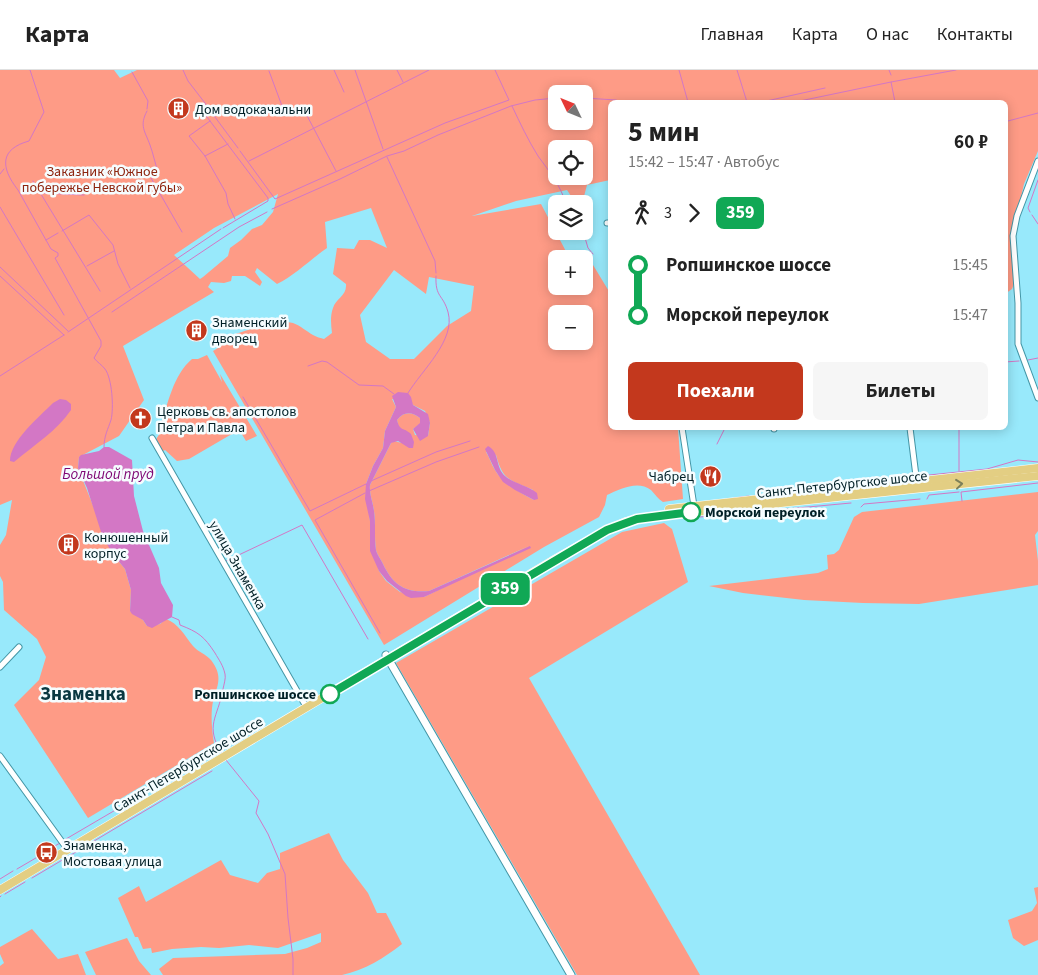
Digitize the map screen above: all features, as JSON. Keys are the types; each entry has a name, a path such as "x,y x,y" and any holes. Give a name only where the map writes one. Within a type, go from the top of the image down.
{"main road":[{"name":"Санкт-Петербургское шоссе","path":"0,884 586,541 625,522 662,515 917,485 1038,468"},
{"name":"Санкт-Петербургское шоссе","path":"231,750 304,703 388,657 605,526 624,518 641,513 694,506 917,485 1038,476"},
{"path":"388,657 571,975"},
{"name":"Санкт-Петербургское шоссе","path":"0,890 215,759"}],"street":[{"path":"1038,161 1017,216 1014,236 1018,303 1018,344 1038,398"},
{"path":"682,430 694,506"},
{"path":"910,430 917,485"},
{"name":"улица Знаменка","path":"152,438 304,703"},
{"path":"0,667 19,648"},
{"path":"0,756 65,846"}],"green space":[{"name":"Заказник «Южное побережье Невской губы»","path":"0,70 114,70 120,78 137,70 1038,70 1038,151 1024,184 1019,206 1013,220 1014,284 1008,292 1008,100 608,100 608,180 593,184 593,140 548,140 548,185 587,185 584,195 570,195 567,190 516,201 472,216 541,204 548,217 548,240 560,240 565,250 548,250 548,295 593,295 593,265 608,290 608,430 678,430 683,499 663,502 651,490 640,486 629,486 607,495 605,505 599,517 544,547 384,645 213,351 218,348 221,340 227,337 246,330 278,323 293,323 314,336 324,339 332,333 332,311 346,288 346,284 333,274 337,248 354,249 359,240 370,240 387,248 371,208 325,222 327,248 283,281 277,284 257,268 255,272 262,282 260,286 245,276 232,276 231,281 224,283 211,282 208,287 214,292 123,346 144,400 119,436 79,457 78,468 112,553 125,569 131,590 130,611 143,620 147,626 160,624 166,619 170,621 181,630 195,648 211,660 218,673 218,684 212,708 214,743 88,818 14,705 39,680 46,657 37,639 4,610 3,582 0,576 0,545 6,535 12,500 0,505","holes":["278,194 273,212 262,225 252,229 230,248 228,256 200,279 174,255 214,228","394,270 426,294 429,277 474,286 471,311 447,326 414,359 390,359 366,342 360,315","392,399 411,402 425,411 430,423 428,436 415,435 413,429 420,424 420,418 408,413 402,415 397,420 400,428 404,431 402,443 394,441 391,443 370,485 375,516 376,550 391,577 407,589 429,591 529,546 424,597 400,592 386,581 379,571 370,538 366,484 383,448 385,431 396,407","486,452 496,455 505,475 518,484 533,490 534,500 512,487 498,475"]},
{"path":"207,355 257,436 246,441 240,431 237,431 189,459 177,461 165,450 159,453 155,450 153,444 164,427 160,427 172,390 180,373 192,359 198,359"},
{"path":"1038,492 1038,531 1035,535 1038,585 919,604 804,600 743,593 709,586 818,573 828,569 827,555 834,554 839,550 854,517 862,512"},
{"path":"664,523 672,529 688,582 529,678 700,975 577,975 396,663 622,532"},
{"path":"329,833 343,860 368,893 377,913 386,913 402,944 374,963 350,973 342,975 163,975 159,969 173,958 285,954 321,942 321,933 278,948 249,945 172,949 152,953 151,948 143,949 138,937 135,937 118,898 139,886 146,902 221,860 230,875 258,883 267,873 280,869 280,853"},
{"path":"1038,887 1038,940 1024,946 1013,938 1008,920 1032,911 1037,903 1034,888"},
{"path":"32,929 58,959 78,954 86,975 0,975 0,966 4,963 0,954 0,947"},
{"path":"127,938 139,961 151,975 96,975 85,952"}],"water":[{"path":"398,392 408,393 413,405 428,414 430,423 428,436 420,441 413,429 420,423 420,418 408,413 402,415 397,420 401,428 411,434 414,442 413,448 409,448 398,441 391,443 370,485 375,516 376,550 391,577 407,589 429,591 530,546 531,548 424,597 411,598 406,596 387,581 379,571 370,551 370,521 365,499 366,484 383,448 385,431 396,407 392,396"},
{"path":"60,399 66,400 71,404 71,410 65,418 14,462 10,461 11,453 20,438 33,422"},
{"path":"488,446 494,452 505,476 537,493 538,499 534,500 503,482 485,449"},
{"name":"Большой пруд","path":"104,447 109,447 132,460 134,496 143,531 159,568 161,583 173,605 172,617 152,628 130,611 131,590 125,569 112,553 102,535 87,488 78,468 81,455 99,451"}],"waterway":[{"path":"30,70 44,112 29,141 19,144 8,154 6,166 12,182 51,249 58,253 58,256 55,258 101,341 101,346 94,358 107,373 111,386 112,401 112,415 105,436 104,447"},
{"path":"183,70 188,81 208,107"},
{"path":"334,70 344,92"},
{"path":"355,70 383,149"},
{"path":"397,70 403,82"},
{"path":"249,161 429,70"},
{"path":"240,151 275,199 445,123 509,100 495,70"},
{"path":"679,70 687,100"},
{"path":"737,70 746,100"},
{"path":"889,70 891,75"},
{"path":"895,100 891,82 956,70"},
{"path":"269,71 285,114 303,108 336,171"},
{"path":"132,72 148,101 147,109"},
{"path":"805,100 891,82"},
{"path":"771,100 825,88"},
{"path":"272,209 387,156 404,151 438,135 511,106 548,99"},
{"path":"593,99 616,100"},
{"path":"512,106 534,150 563,195"},
{"path":"209,109 238,148"},
{"path":"147,111 143,125 158,172 151,178 182,232"},
{"path":"206,112 204,113 268,198 268,201 223,228"},
{"path":"1008,121 1038,113"},
{"path":"210,121 189,136 205,156 226,193 228,204 235,219"},
{"path":"205,156 228,144"},
{"path":"387,157 435,261 436,273"},
{"path":"0,174 4,169"},
{"path":"1030,212 1028,208 1038,180"},
{"path":"33,181 100,291"},
{"path":"42,193 84,195"},
{"path":"0,207 64,315"},
{"path":"112,312 239,227 267,212"},
{"path":"62,231 89,215 113,245 118,264 130,288"},
{"path":"1032,215 1038,224"},
{"path":"68,332 221,229"},
{"path":"46,240 58,233"},
{"path":"586,240 590,250"},
{"path":"87,266 114,251"},
{"path":"0,267 68,331"},
{"path":"0,276 64,335"},
{"path":"408,393 443,344 447,333 449,323 448,312 438,292 436,276"},
{"path":"0,376 64,335"},
{"path":"1028,360 1038,358"},
{"path":"308,366 322,361 327,362 359,385 383,386 394,394"},
{"path":"1008,362 1019,361"},
{"path":"243,397 310,511 366,484"},
{"path":"717,444 724,430"},
{"path":"959,430 959,471"},
{"path":"371,481 436,452 470,441"},
{"path":"369,491 436,462 479,447"},
{"path":"922,473 929,475 987,469 1018,460 1038,462"},
{"path":"758,495 906,477 909,474"},
{"path":"962,501 961,492 1038,483"},
{"path":"927,499 929,495 959,492"},
{"path":"365,493 315,520 380,633"},
{"path":"734,498 749,496"},
{"path":"861,507 864,504 920,499"},
{"path":"700,517 851,503"},
{"path":"226,561 302,525 368,639"},
{"path":"172,617 179,620 180,625 196,632 204,639 215,653 223,668 225,681 213,728 214,736 222,754"},
{"path":"66,839 211,754"},
{"path":"226,760 259,801 256,813 268,834 285,874 293,975"},
{"path":"84,847 212,771"},
{"path":"48,850 60,843"},
{"path":"32,878 81,849"},
{"path":"17,869 41,855"},
{"path":"0,879 13,871"},
{"path":"5,894 25,882"}],"bus line":[{"name":"359","path":"330,694 607,530 637,519 691,512"}],"place":[{"name":"Дом водокачальни","path":"179,109"},
{"name":"Знаменский дворец","path":"196,330"},
{"name":"Церковь св. апостолов Петра и Павла","path":"141,419"},
{"name":"Чабрец","path":"710,476"},
{"name":"Морской переулок","path":"691,512"},
{"name":"Конюшенный корпус","path":"68,545"},
{"name":"Ропшинское шоссе","path":"330,694"},
{"name":"Знаменка, Мостовая улица","path":"47,853"}],"district":[{"name":"Знаменка","path":"83,693"}]}
